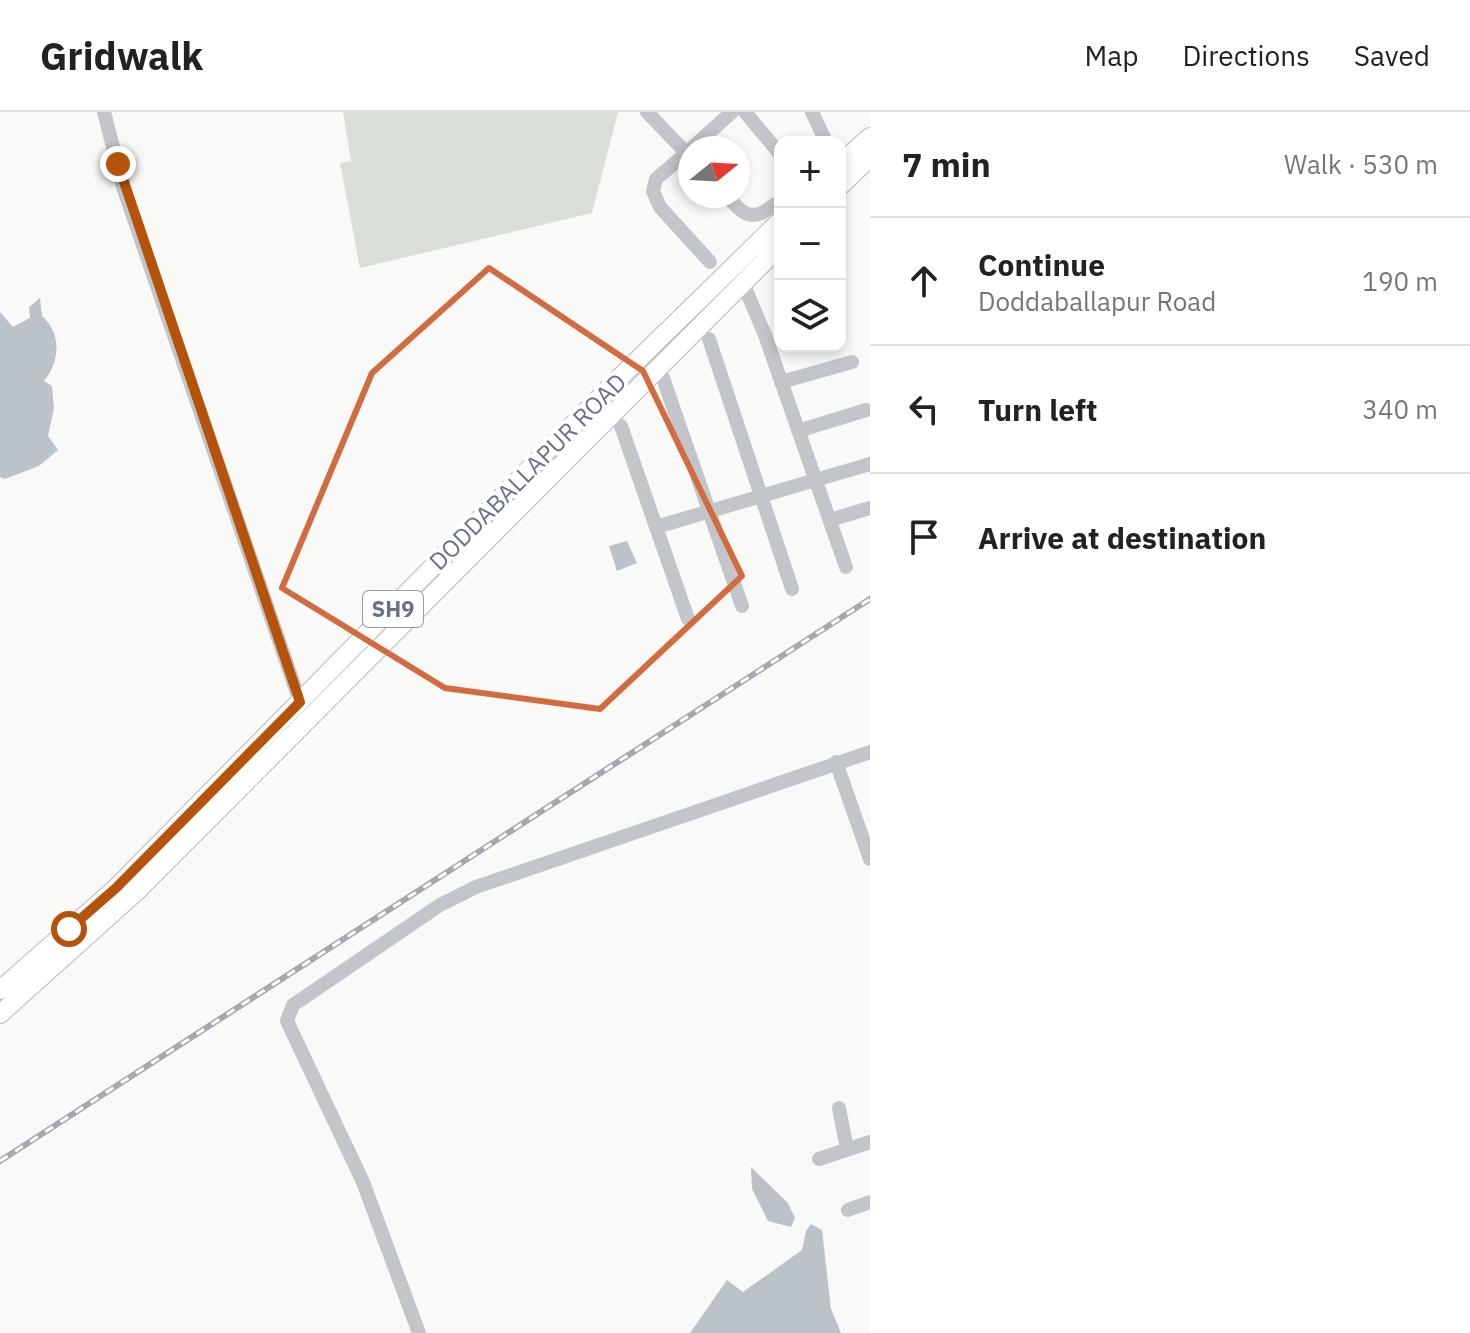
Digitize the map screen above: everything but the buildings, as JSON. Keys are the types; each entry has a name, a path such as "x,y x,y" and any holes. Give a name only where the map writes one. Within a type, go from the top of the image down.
{"main road":[{"path":"846,157 870,137"},
{"path":"846,180 870,157"},
{"name":"DODDABALLAPUR ROAD","path":"0,990 116,888 609,388 774,227"},
{"name":"SH9","path":"0,1014 138,890 774,252"}],"street":[{"path":"106,112 124,190 300,702"},
{"path":"647,112 678,141"},
{"path":"707,136 732,112"},
{"path":"745,112 774,147"},
{"path":"812,112 823,136"},
{"path":"678,162 656,179 653,191 660,207 710,262"},
{"path":"738,208 752,215 774,204"},
{"path":"743,283 765,335 846,567"},
{"path":"765,335 774,332"},
{"path":"709,339 792,589"},
{"path":"781,382 852,362"},
{"path":"663,378 742,606"},
{"path":"798,431 866,410"},
{"path":"621,426 688,619"},
{"path":"656,527 870,464"},
{"path":"830,520 870,508"},
{"path":"419,1333 363,1182 287,1021 293,1005 440,905 476,887 870,752"},
{"path":"836,762 870,859"},
{"path":"839,1108 847,1149"},
{"path":"819,1159 870,1142"},
{"path":"848,1210 870,1202"}],"highlighted area":[{"path":"489,268 643,371 742,576 600,709 445,688 282,588 372,373"}],"shaded area":[{"path":"343,112 618,112 592,213 360,268 340,163 351,161"},
{"path":"40,298 42,316 56,339 56,357 44,381 52,386 54,408 48,436 58,450 39,466 5,479 0,477 0,312 13,327 30,318 29,307"},
{"path":"627,541 637,563 617,571 609,546"},
{"path":"751,1167 788,1203 795,1218 791,1227 768,1221 752,1189"},
{"path":"811,1224 822,1230 831,1309 841,1333 690,1333 727,1280 743,1292 802,1250 806,1231"}],"railway":[{"path":"0,1161 870,599"}],"route":[{"path":"69,929 116,888 300,702 124,190 118,164"}]}
